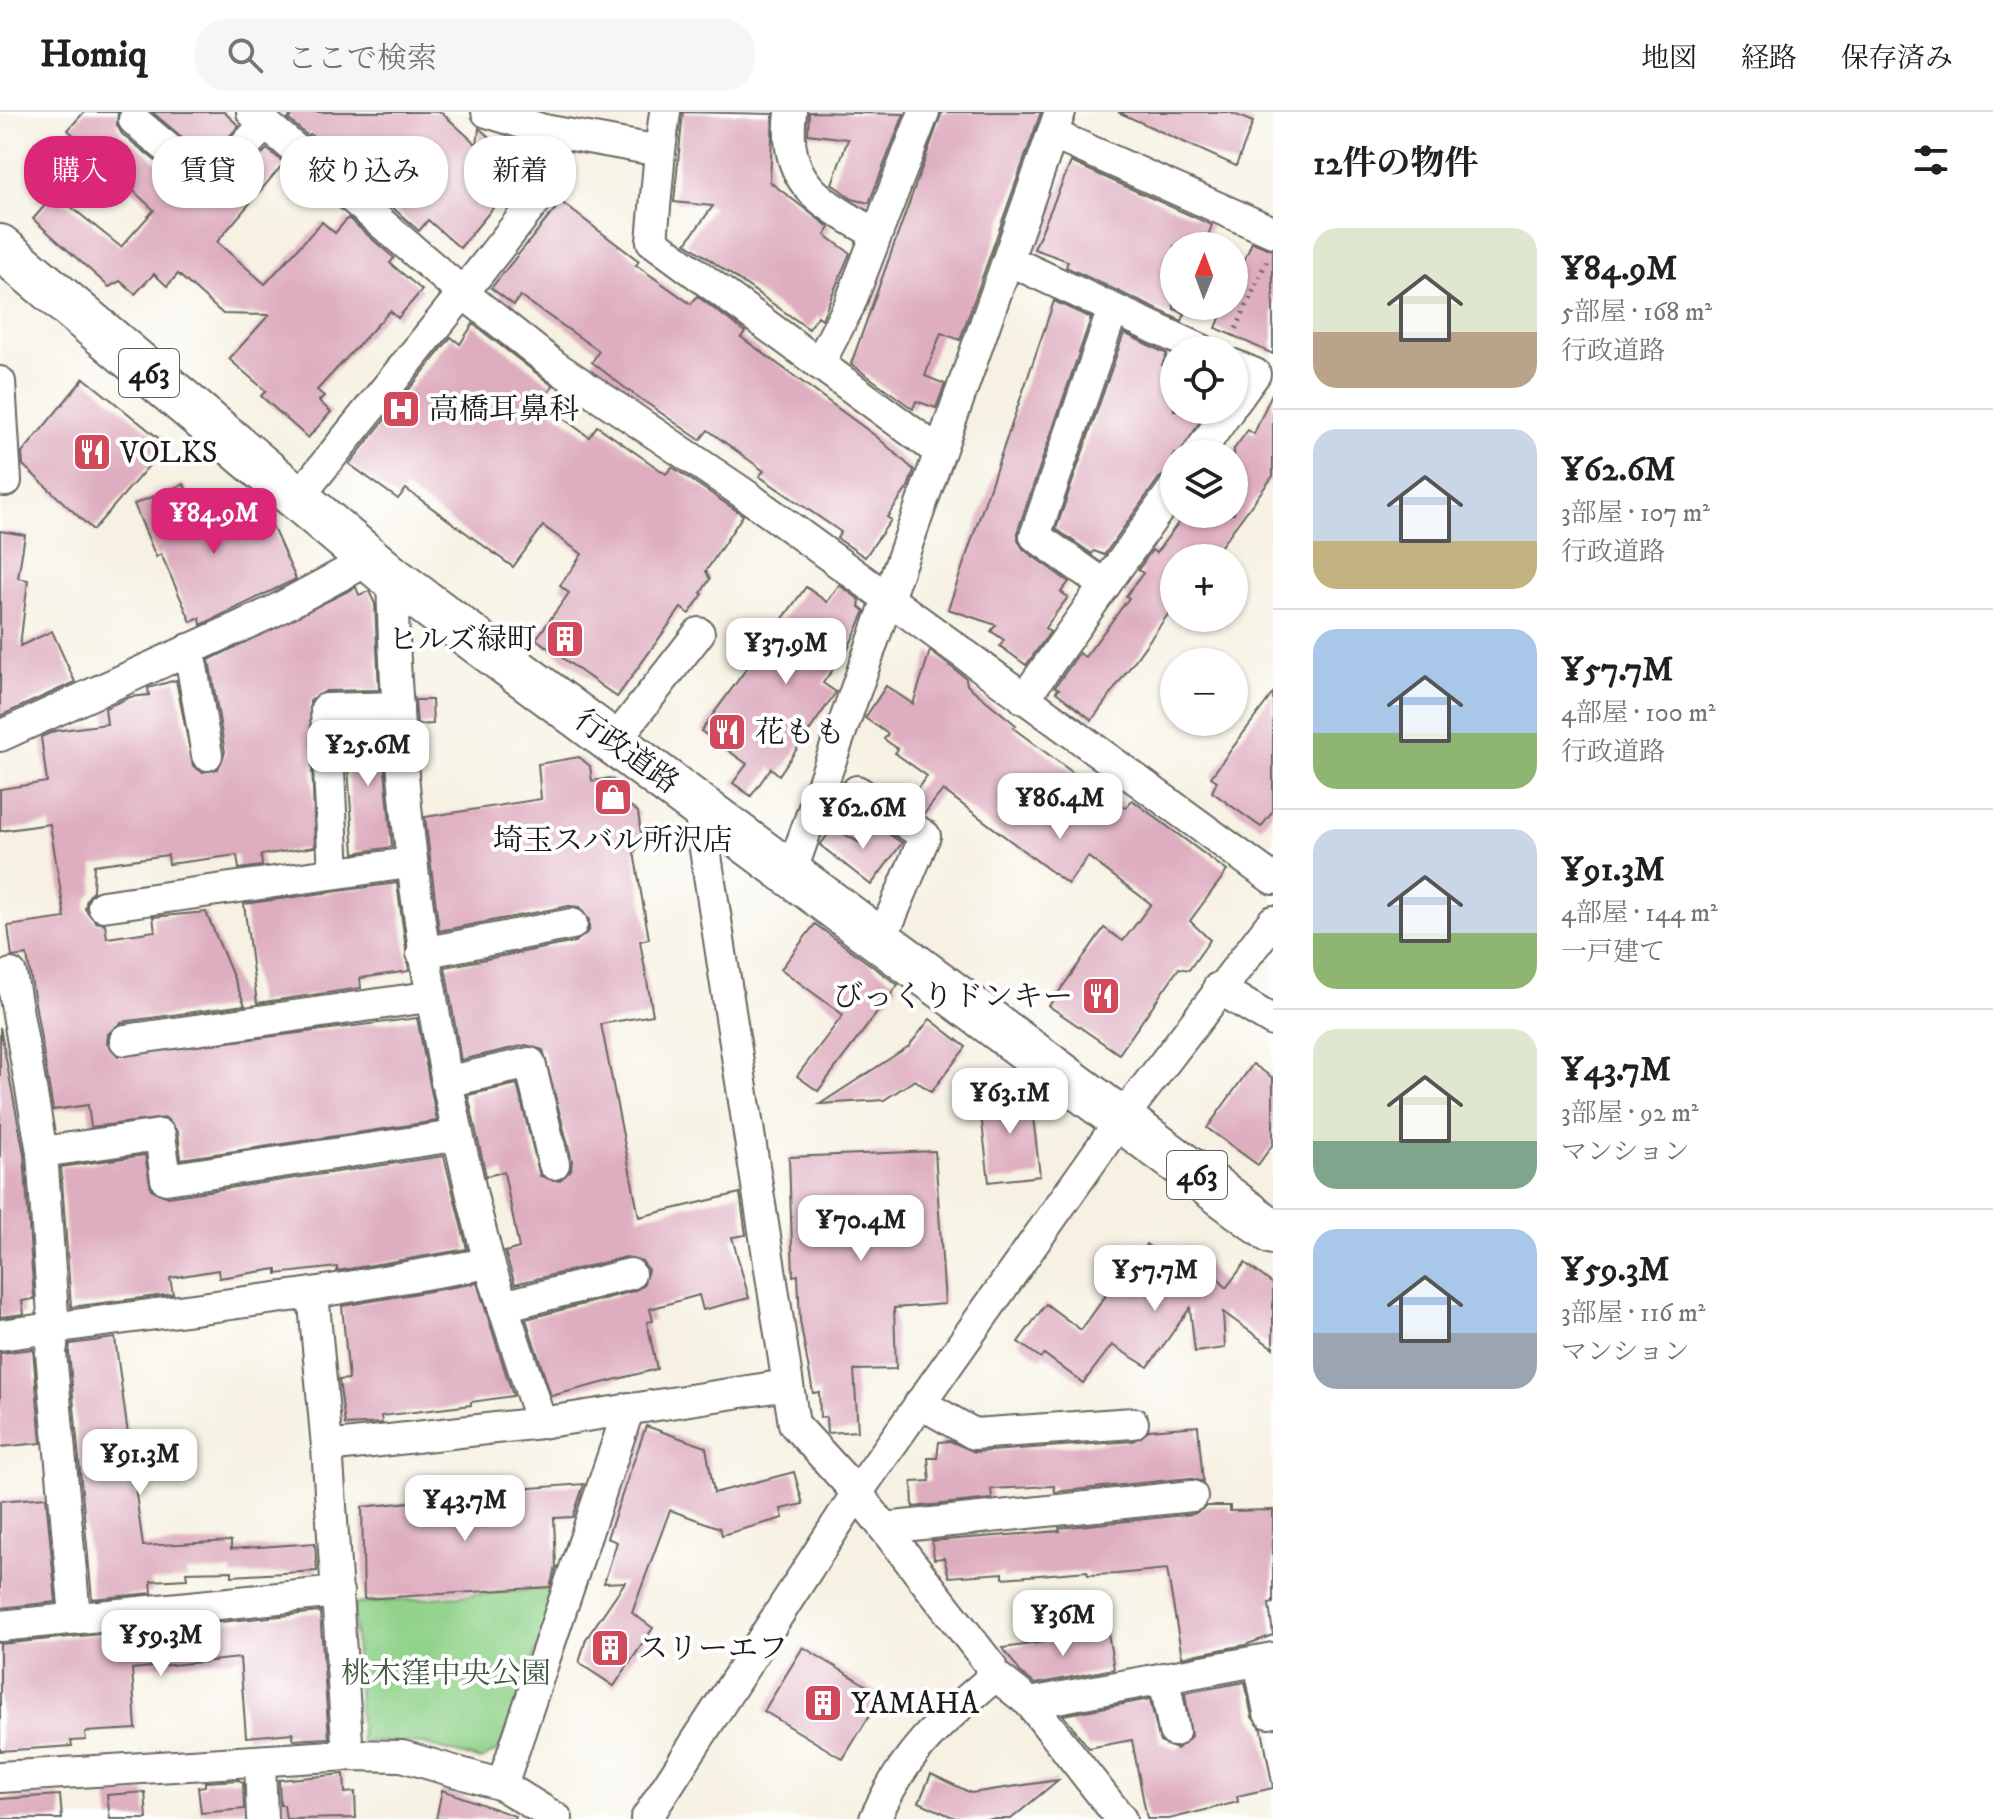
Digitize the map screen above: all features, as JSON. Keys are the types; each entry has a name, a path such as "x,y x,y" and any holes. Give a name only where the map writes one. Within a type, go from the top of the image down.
{"highway":[{"name":"行政道路","path":"0,247 379,567 1273,1231"}],"street":[{"path":"487,112 544,130 660,151"},
{"path":"665,112 652,241 938,451"},
{"path":"791,112 790,142 794,172 808,188 846,217 876,234"},
{"path":"819,364 849,306 924,112"},
{"path":"134,120 210,184 258,118 463,293 555,366 743,493 1024,699 1155,787 1273,879"},
{"path":"791,873 1056,123 1273,232"},
{"path":"297,499 315,472 537,199 544,130"},
{"path":"1008,260 1172,336"},
{"path":"1105,585 1035,536 1113,309"},
{"path":"0,382 6,481 0,480"},
{"path":"1024,699 1160,508"},
{"path":"0,736 272,612 354,568 379,567 398,707 409,863 428,997 455,1136 489,1263 541,1423"},
{"path":"614,742 699,633"},
{"path":"189,649 207,755"},
{"path":"334,873 326,709 398,707"},
{"path":"816,802 842,812 857,791 925,836 891,917 878,937"},
{"path":"698,804 794,1424 857,1493 991,1666 989,1681 923,1738 905,1761 882,1817"},
{"path":"103,906 409,863"},
{"path":"646,1819 857,1493 1122,1118 1218,988 1273,921"},
{"path":"422,953 572,924"},
{"path":"11,974 42,1152 54,1330 51,1353 75,1616"},
{"path":"1218,988 1273,1021"},
{"path":"125,1040 428,997"},
{"path":"446,1082 530,1063 554,1164"},
{"path":"42,1152 160,1135 166,1179 455,1136"},
{"path":"0,1335 313,1293 489,1263"},
{"path":"503,1306 630,1274"},
{"path":"313,1293 348,1755"},
{"path":"327,1447 541,1423 787,1385"},
{"path":"920,1403 974,1434 1133,1423"},
{"path":"502,1785 629,1408"},
{"path":"884,1528 1192,1496"},
{"path":"0,1626 75,1616 338,1592"},
{"path":"1030,1703 1266,1659 1269,1713"},
{"path":"991,1672 1030,1703 1121,1819"},
{"path":"1164,1678 1174,1731"},
{"path":"0,1777 348,1755 402,1756 502,1785 557,1819"},
{"path":"260,1761 262,1819"}],"path":[{"path":"1233,336 1273,246"}],"green space":[{"name":"桃木窪中央公園","path":"561,1588 499,1750 481,1760 423,1744 361,1741 353,1604"}],"building":[{"path":"84,112 118,112 117,125 125,136 74,136 68,130"},
{"path":"152,112 224,112 239,126 230,136 181,136"},
{"path":"285,112 441,112 467,136 464,136 464,208 493,208 460,248 428,220 419,231 393,208 448,208 448,136 308,136 288,119 291,117"},
{"path":"683,112 773,114 770,182 830,228 825,235 850,253 822,319 818,316 809,329 686,243 713,206 674,202"},
{"path":"809,112 904,114 869,203 852,199 832,184 848,139 808,134"},
{"path":"942,112 1041,112 960,340 941,333 925,376 945,384 936,408 916,401 913,409 851,364"},
{"path":"1118,112 1229,112 1253,122 1236,166"},
{"path":"136,145 152,158 152,208 246,208 217,242 265,284 322,222 335,233 348,218 394,258 390,263 422,290 398,318 390,311 317,390 324,396 319,401 331,412 308,438 261,396 266,391 229,359 269,315 223,314 178,274 167,286 154,274 135,294 120,281 109,287 33,219 43,208 72,208 121,247 154,210 136,193"},
{"path":"267,149 280,160 280,168 264,187 264,152"},
{"path":"1071,162 1212,225 1209,232 1160,232 1160,311 1066,267 1068,261 1034,249"},
{"path":"556,208 569,208 639,261 636,265 691,304 697,296 745,332 741,337 877,437 914,470 908,487 887,517 891,520 865,557 837,538 841,532 759,476 764,471 708,430 700,440 625,388 592,362 599,351 520,296 514,305 491,288"},
{"path":"1252,242 1273,250 1273,354 1248,343 1248,336 1234,336 1216,328 1219,320 1248,320 1248,252"},
{"path":"1054,301 1091,318 1018,530 1018,541 1024,550 1069,582 1061,592 1068,597 1045,628 1050,632 1026,665 1000,646 1004,640 991,631 996,625 948,609"},
{"path":"473,324 553,386 541,402 589,437 597,426 666,474 672,467 743,515 706,571 710,579 703,594 689,614 681,608 617,697 536,639 569,593 560,586 582,554 543,526 513,567 406,489 398,499 349,464 451,337 460,344"},
{"path":"1124,333 1160,351 1160,424 1198,424 1189,440 1160,440 1160,477 1104,555 1094,551 1092,554 1056,529"},
{"name":"VOLKS","path":"84,378 167,445 93,530 23,465 22,453"},
{"path":"1273,391 1273,476 1248,510 1248,440 1241,440 1248,430 1254,434"},
{"path":"184,484 206,536 265,510 296,579 201,625 200,618 191,622 161,554 156,557 134,504"},
{"path":"1175,528 1234,528 1222,544 1163,544"},
{"path":"0,531 25,535 18,578 28,580 20,646 52,631 75,682 0,716"},
{"path":"1160,548 1160,625 1092,720 1056,692 1059,689 1055,687 1079,653 1085,657 1129,598 1126,596 1143,573 1138,570 1152,550 1156,553"},
{"path":"839,585 860,600 859,606 865,611 848,649 823,683 836,692 779,775 771,768 751,796 733,783 747,764 701,731 806,587 827,602"},
{"path":"356,587 359,595 369,591 375,604 379,690 326,691 310,701 315,847 261,855 262,866 239,869 237,855 169,864 168,855 94,865 93,891 85,909 96,922 105,924 107,938 155,931 153,917 206,912 245,1005 122,1022 108,1034 107,1043 118,1056 417,1018 437,1121 181,1159 178,1132 166,1118 91,1127 88,1105 53,1110 27,955 12,957 8,926 65,918 50,824 0,831 0,789 47,782 41,737 55,731 107,724 105,708 130,697 149,695 148,688 176,680 193,766 202,772 218,769 225,752 209,660"},
{"path":"930,651 966,678 967,685 1016,725 1013,728 1092,787 1094,785 1126,808 1132,800 1227,871 1190,921 1210,940 1189,970 1179,968 1119,1054 1049,1006 1104,928 1123,941 1151,904 1088,857 1068,884 943,790 924,814 907,802 927,776 895,753 898,749 884,739 888,734 865,718 886,686 913,704"},
{"path":"1273,693 1273,811 1261,827 1212,792 1217,781 1211,777 1241,736 1248,736 1248,727"},
{"path":"415,700 432,700 433,724 417,725"},
{"path":"381,725 392,847 354,853 345,726"},
{"path":"579,757 590,766 592,781 610,778 623,787 625,802 638,812 642,841 634,852 649,939 640,941 653,1015 601,1024 639,1217 740,1193 746,1235 732,1237 749,1298 703,1310 699,1295 650,1309 653,1321 647,1322 657,1369 551,1396 526,1319 634,1291 643,1286 648,1270 642,1261 626,1257 515,1284 505,1252 519,1248 504,1172 486,1176 468,1095 517,1084 540,1176 559,1181 571,1170 572,1160 543,1050 526,1045 461,1060 445,967 575,942 589,931 589,920 579,907 569,906 439,931 425,817 541,799 538,764"},
{"path":"874,824 902,843 871,885 820,845 833,828 860,843"},
{"path":"397,883 409,971 360,978 361,988 257,1003 244,904"},
{"path":"815,924 898,985 818,1091 797,1076 843,1015 781,969"},
{"path":"930,1019 966,1047 931,1092 915,1080 884,1100 820,1104 909,1046"},
{"path":"0,1027 24,1154 34,1299 22,1301 24,1314 0,1317"},
{"path":"1253,1064 1273,1078 1273,1144 1258,1165 1207,1128"},
{"path":"1030,1091 1040,1176 989,1182 979,1097"},
{"path":"935,1151 945,1304 894,1308 896,1369 854,1370 858,1431 827,1433 826,1417 820,1417 819,1392 813,1393 800,1321 798,1275 793,1276 789,1157"},
{"path":"145,1155 151,1189 168,1197 444,1156 467,1249 337,1271 337,1267 277,1274 277,1269 219,1278 218,1270 170,1278 173,1294 71,1307 61,1167"},
{"path":"1146,1244 1175,1264 1183,1252 1191,1258 1202,1258 1226,1288 1245,1263 1273,1284 1273,1348 1223,1312 1225,1348 1195,1352 1190,1308 1148,1367 1112,1345 1083,1383 1044,1354 1041,1358 1018,1342 1046,1304 1081,1330"},
{"path":"477,1283 513,1396 471,1402 471,1405 381,1416 382,1423 345,1425 339,1380 349,1379 342,1306"},
{"path":"115,1338 143,1546 231,1541 231,1549 315,1543 317,1571 232,1576 232,1571 186,1572 187,1579 151,1581 152,1593 92,1599 69,1353 70,1344"},
{"path":"33,1349 41,1443 0,1447 0,1353"},
{"path":"646,1426 706,1447 714,1493 794,1472 803,1504 781,1509 783,1518 722,1535 720,1528 670,1510 632,1613 653,1628 614,1686 579,1663 586,1639 625,1582 604,1583 617,1542 607,1538"},
{"path":"1198,1426 1203,1482 1190,1478 1055,1492 1054,1486 991,1489 992,1499 913,1507 912,1482 930,1481 928,1458 937,1458 939,1442 950,1441 975,1452 1134,1441 1149,1430"},
{"path":"584,1484 573,1517 554,1518 556,1567 550,1587 364,1599 362,1507 487,1494 487,1491"},
{"path":"46,1497 56,1602 0,1608 0,1501"},
{"path":"1207,1506 1230,1506 1230,1511 1273,1510 1273,1603 1269,1604 1273,1635 1245,1645 1182,1657 1167,1569 1117,1574 1088,1575 1087,1571 1003,1578 1003,1573 949,1577 944,1558 934,1559 932,1541 1060,1531 1059,1528 1194,1514"},
{"path":"320,1612 329,1738 293,1740 293,1733 246,1737 240,1658 132,1669 136,1729 85,1732 86,1740 71,1741 72,1746 0,1751 0,1644"},
{"path":"1108,1633 1114,1669 1035,1684 1021,1673 1003,1648"},
{"name":"YAMAHA","path":"803,1647 882,1695 843,1759 764,1711"},
{"path":"1245,1682 1252,1717 1262,1730 1273,1788 1237,1796 1238,1802 1169,1819 1147,1819 1132,1740 1089,1748 1063,1715 1150,1699 1160,1742 1177,1749 1191,1736 1185,1693"},
{"path":"344,1774 345,1793 355,1792 356,1818 286,1819 284,1805 280,1805 279,1780"},
{"path":"931,1774 971,1793 1058,1780 1011,1819 957,1819 919,1802"},
{"path":"239,1780 243,1783 244,1809 201,1813 198,1787 205,1786 205,1782"},
{"path":"442,1790 515,1816 514,1819 436,1819"},
{"path":"145,1792 147,1819 110,1819 107,1795"},
{"path":"60,1795 62,1819 0,1819 0,1799"}],"place":[{"name":"高橋耳鼻科","path":"401,409"},
{"name":"VOLKS","path":"92,452"},
{"name":"ヒルズ緑町","path":"565,639"},
{"name":"花もも","path":"727,732"},
{"name":"埼玉スバル所沢店","path":"613,797"},
{"name":"びっくりドンキー","path":"1101,996"},
{"name":"スリーエフ","path":"610,1648"},
{"name":"YAMAHA","path":"823,1703"}]}
